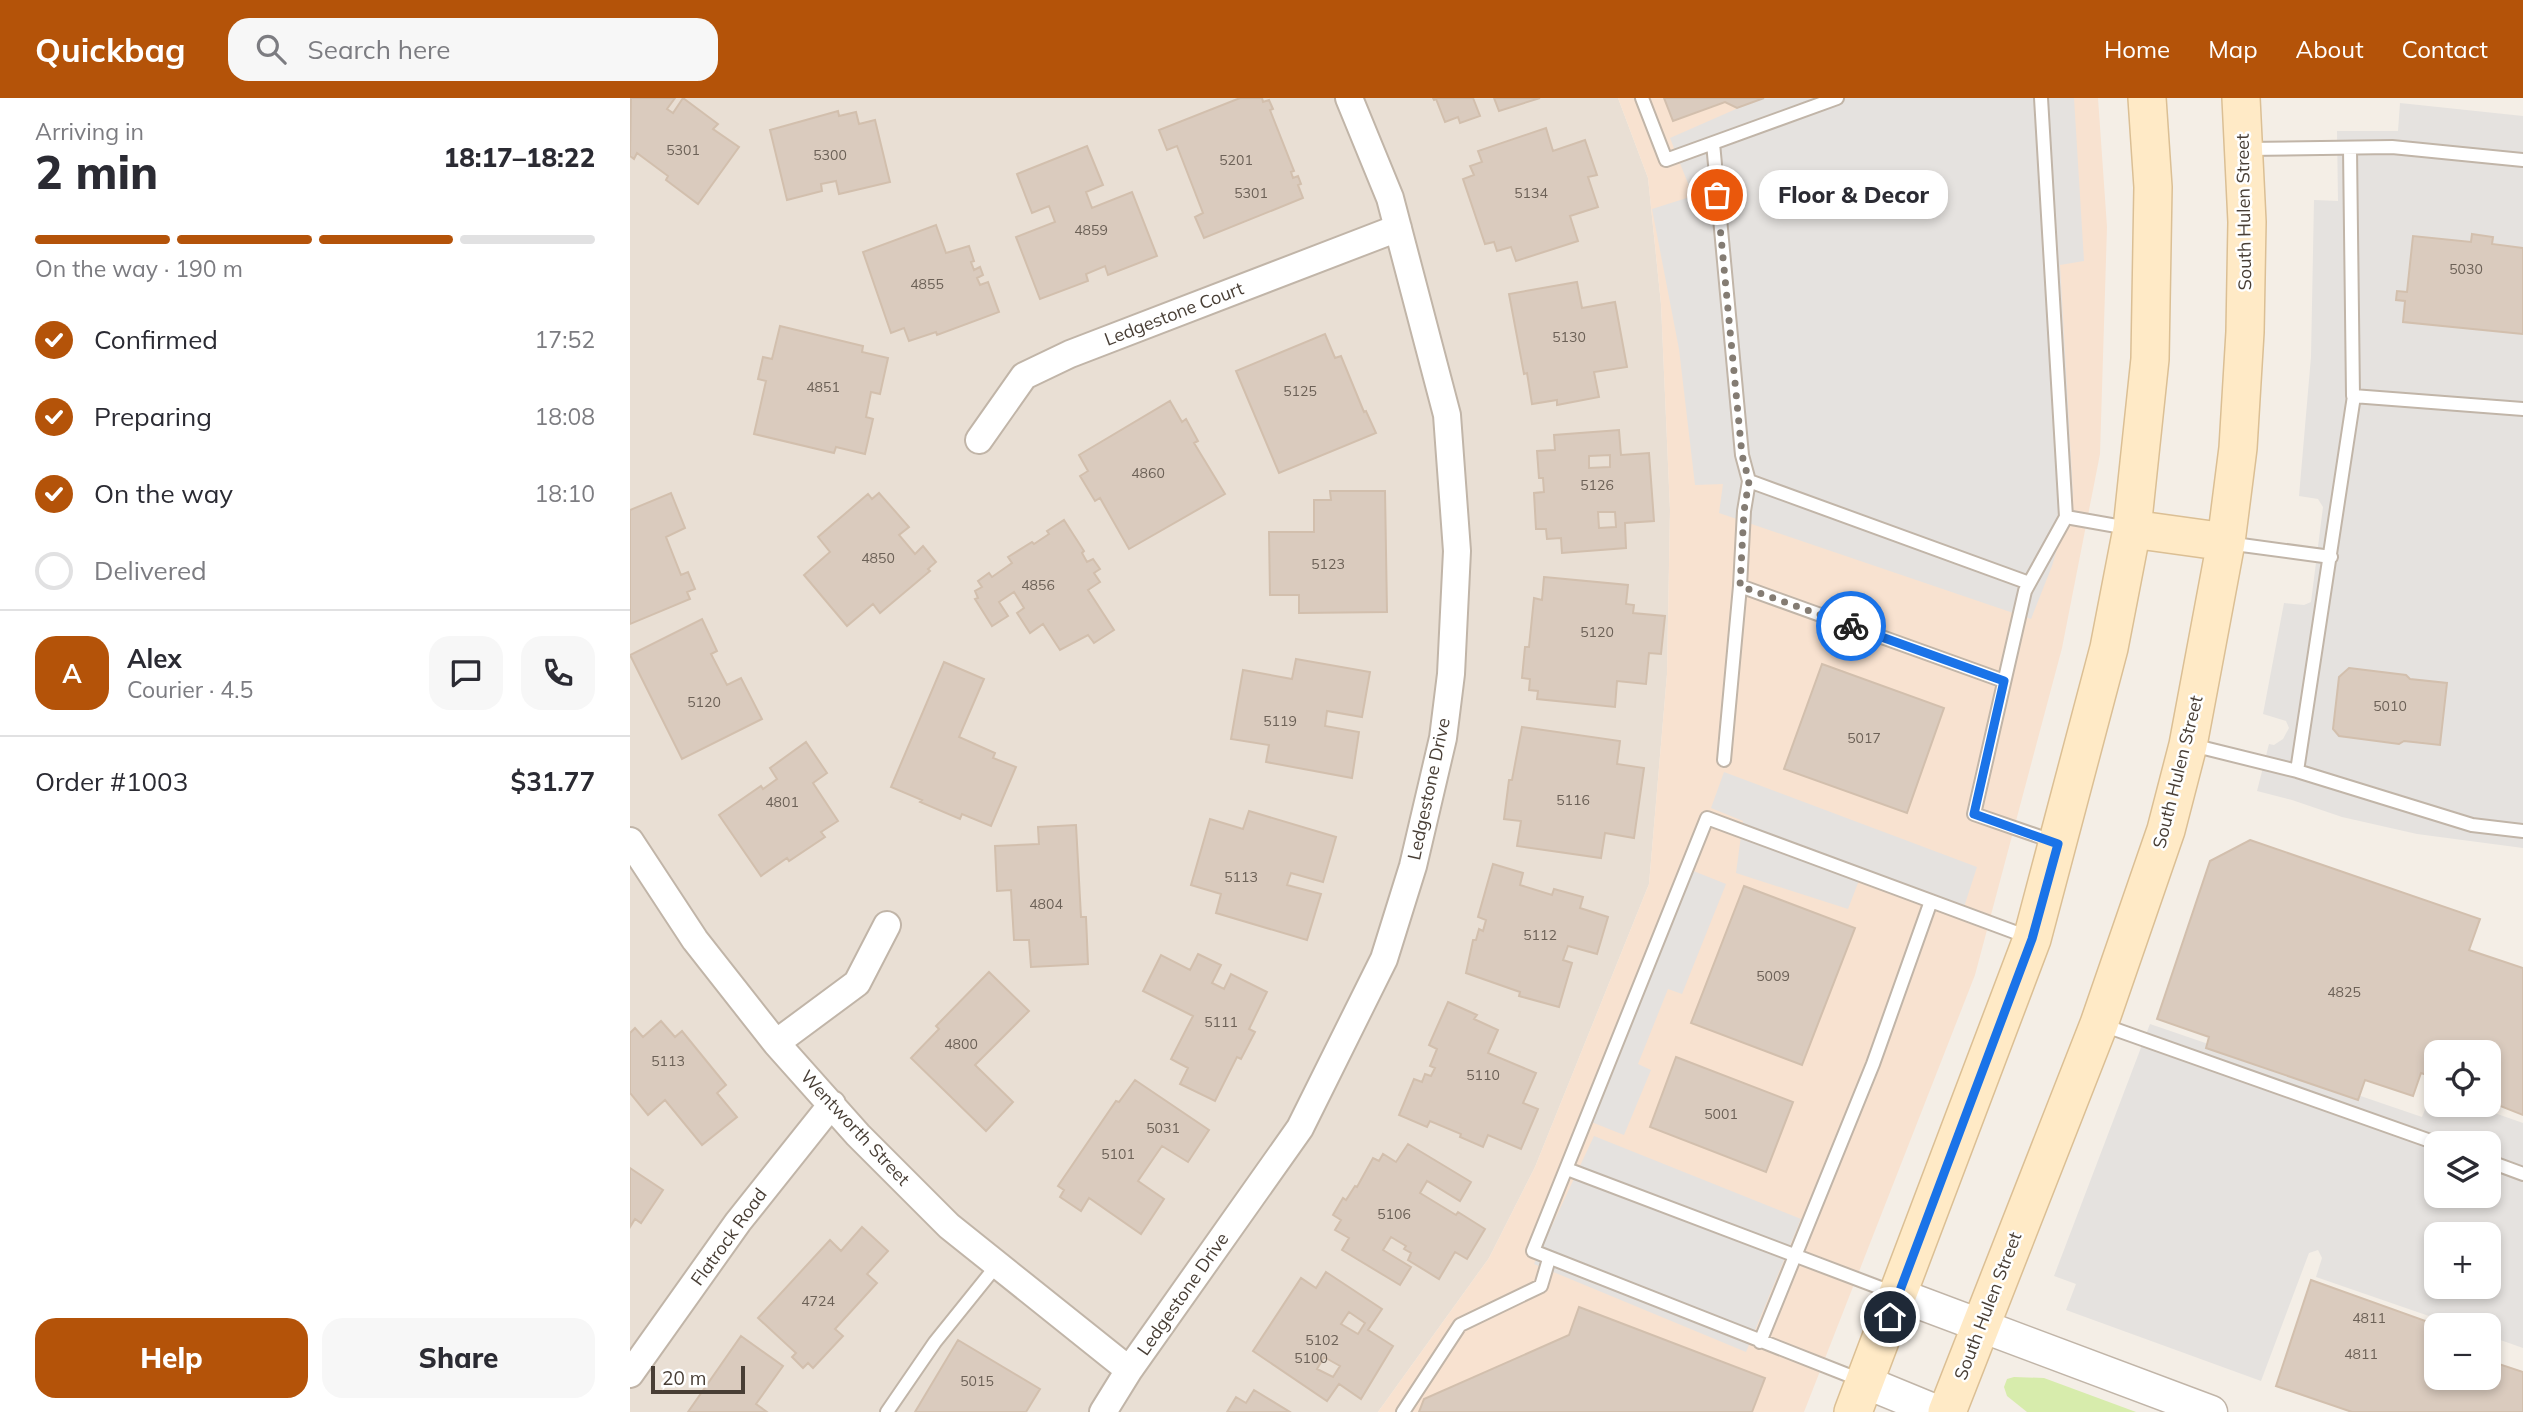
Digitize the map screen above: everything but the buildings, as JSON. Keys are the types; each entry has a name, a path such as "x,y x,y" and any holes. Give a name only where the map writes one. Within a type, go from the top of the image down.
{"main road":[{"path":"1859,1397 2032,939 2109,648 2132,529 2150,359 2153,187 2147,98"},
{"name":"South Hulen Street","path":"1947,1412 2099,1024 2166,830 2188,745 2226,542 2238,448 2245,332 2247,222 2241,98"},
{"path":"2132,529 2226,542"}],"street":[{"name":"Ledgestone Drive","path":"1104,1412 1129,1370 1300,1128 1384,959 1413,866 1444,738 1451,674 1457,551 1447,415 1390,198 1349,98"},
{"name":"Ledgestone Court","path":"979,440 1024,376 1070,354 1398,228"},
{"name":"Wentworth Street","path":"630,841 695,940 776,1043 858,1135 949,1226 1129,1370"},
{"path":"776,1043 857,983 887,925"},
{"name":"Flatrock Road","path":"630,1374 738,1222 832,1104"},
{"path":"1899,1295 2211,1412"},
{"path":"1859,1397 1938,1412"}],"lane":[{"path":"1642,98 1666,160 1837,98"},
{"path":"2041,98 2066,517 2025,590 1974,814 2058,844"},
{"path":"1713,143 1742,455 1749,481 1744,511 1724,760"},
{"path":"2245,149 2392,147 2523,160"},
{"path":"2297,771 2354,396 2350,148"},
{"path":"2354,396 2523,409"},
{"path":"1749,481 2029,583"},
{"path":"2066,517 2132,529"},
{"path":"2226,542 2331,558"},
{"path":"1740,586 2004,681"},
{"path":"2188,745 2297,771 2472,825 2523,831"},
{"path":"1859,1397 1760,1342 1533,1251 1707,818 2032,939"},
{"path":"1760,1342 1873,1064 1931,901"},
{"path":"2099,1024 2424,1139"},
{"path":"2501,1166 2523,1174"},
{"path":"1567,1169 1899,1295"},
{"path":"1403,1412 1460,1325 1541,1286 1549,1259"},
{"path":"887,1412 935,1342 997,1265"}],"shaded area":[{"path":"630,98 1618,98 1648,178 1661,304 1670,510 1667,674 1649,884 1535,1167 1489,1258 1378,1412 630,1412"},
{"path":"1618,98 2098,98 2107,227 2100,454 2062,648 1975,975 1804,1412 1378,1412 1489,1258 1535,1167 1649,884 1667,674 1670,510 1661,304 1648,178"},
{"path":"1761,98 2074,98 2084,261 2060,265 2073,494 2052,566 2031,619 1719,513 1723,484 1695,485 1679,349 1652,209 1693,196 1670,138"},
{"path":"2400,103 2523,116 2523,848 2417,834 2342,817 2257,791 2269,744 2274,745 2283,739 2289,728 2286,721 2263,714 2284,603 2304,605 2311,602 2323,507 2318,499 2299,496 2311,357 2314,200 2338,201 2337,131 2398,131"},
{"path":"1724,772 1977,867 1964,907 1863,870 1848,909 1736,873 1743,821 1711,808"},
{"path":"1686,868 1726,884 1682,994 1668,989 1638,1064 1651,1070 1624,1135 1584,1119"},
{"path":"2150,1024 2422,1117 2424,1112 2424,1117 2501,1115 2523,1123 2523,1348 2501,1340 2501,1313 2424,1314 2316,1277 2322,1258 2318,1250 2309,1253 2261,1381 2066,1310 2076,1284 2054,1276"},
{"path":"1594,1136 1801,1219 1746,1352 1534,1264"}],"green space":[{"path":"2044,1378 2136,1412 2027,1412 2007,1396 2004,1387 2007,1379"}],"way so far":[{"path":"1717,195 1742,455 1749,481 1744,511 1740,586 1851,626"}],"place":[{"name":"Floor & Decor","path":"1717,195"}],"route":[{"path":"1851,626 2004,681 1974,814 2058,844 2032,939 1890,1317"}]}
